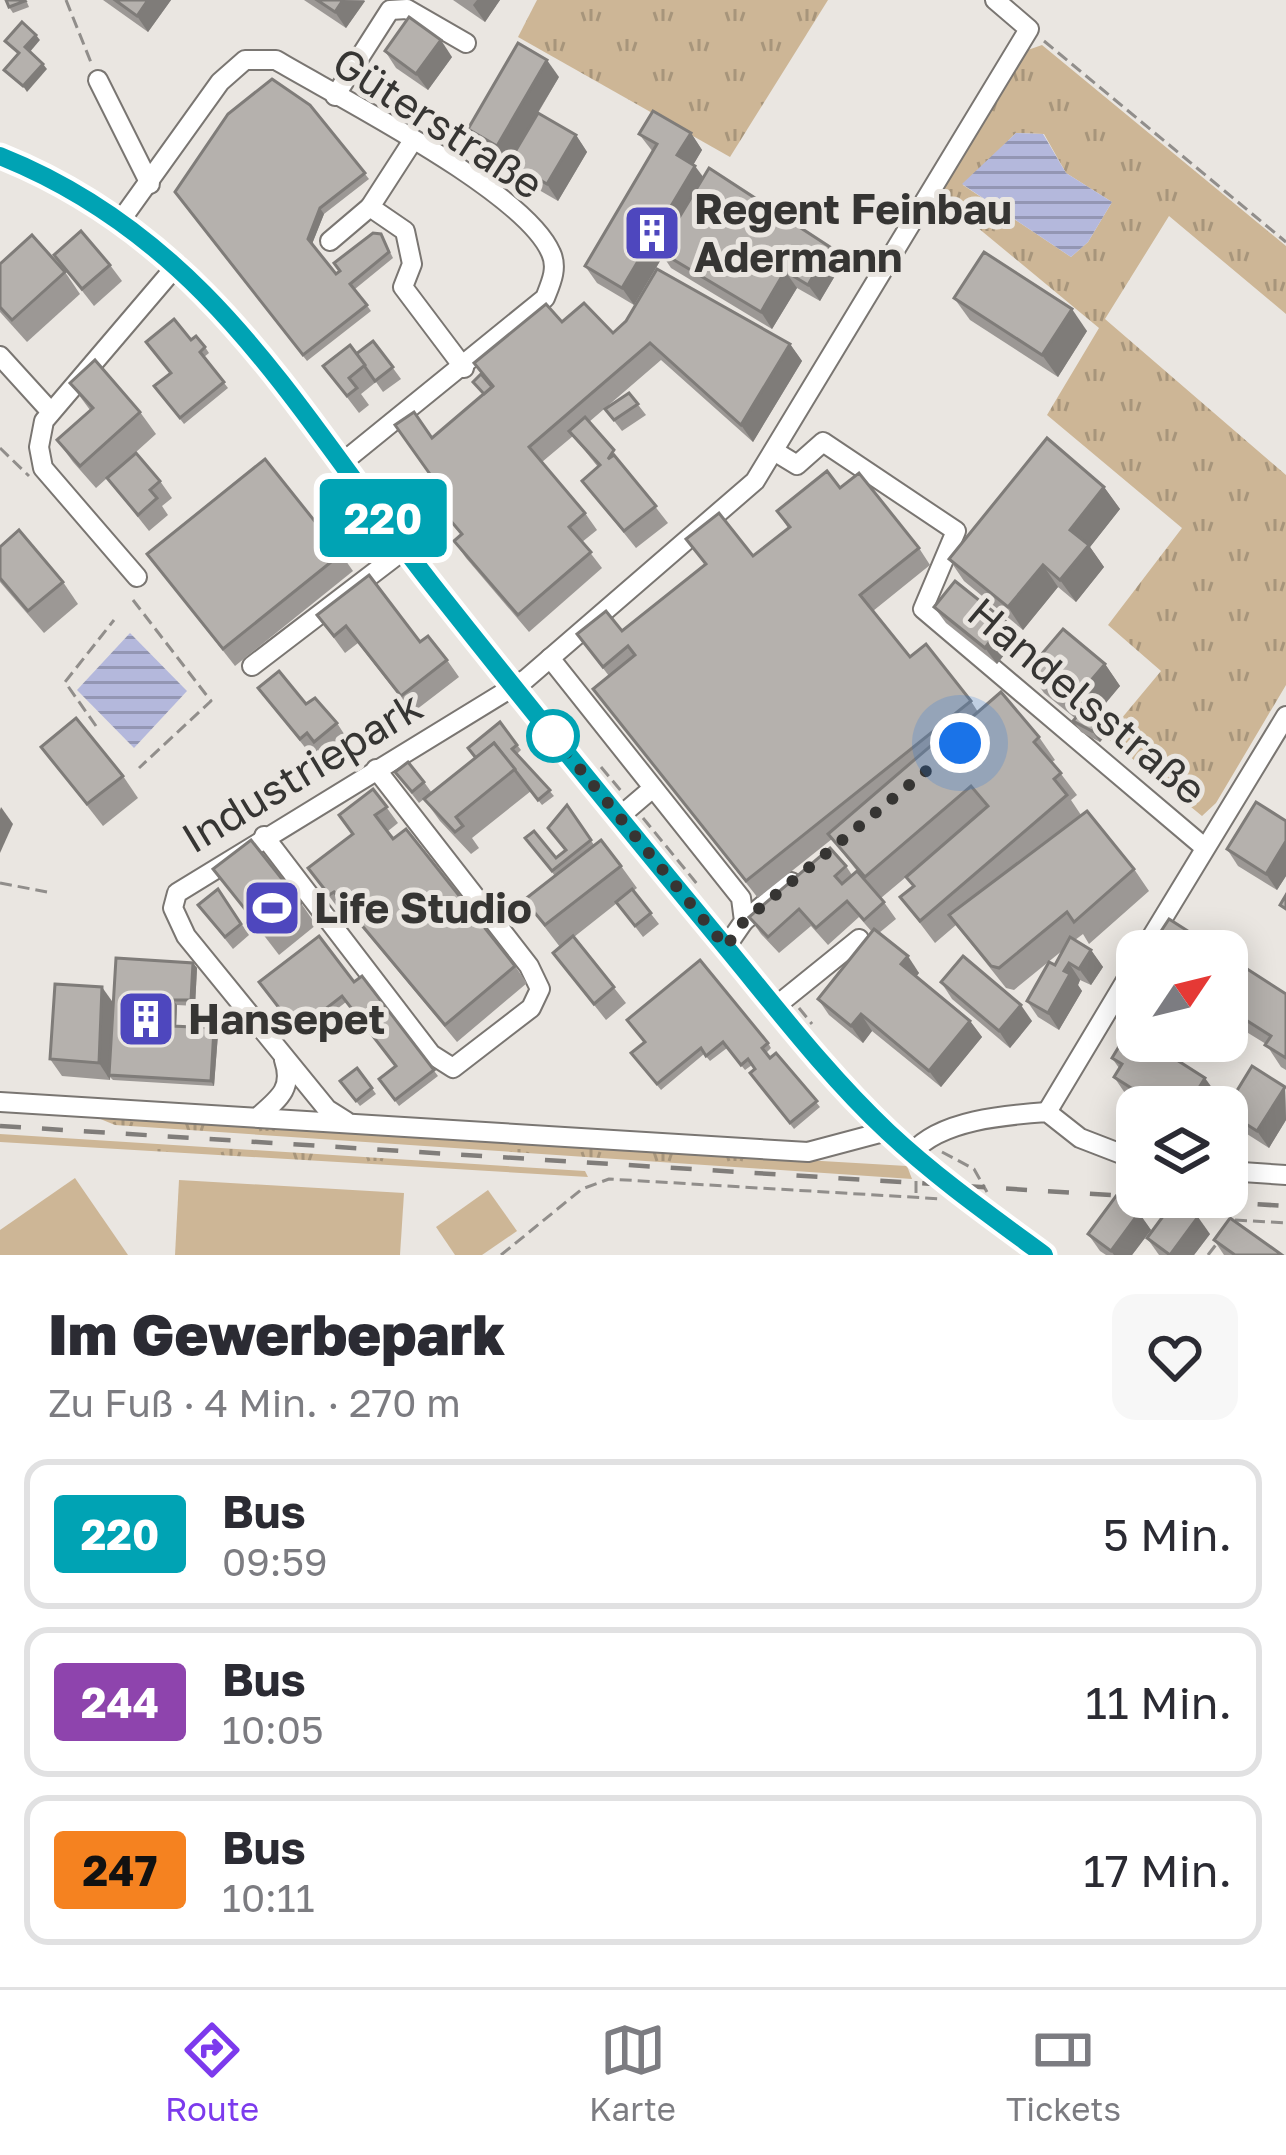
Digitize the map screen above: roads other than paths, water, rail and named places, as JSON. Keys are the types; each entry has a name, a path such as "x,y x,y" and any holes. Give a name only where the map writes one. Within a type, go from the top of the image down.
{"street":[{"name":"Industriepark","path":"346,1121 327,1108 186,936 173,908 187,882 513,688 755,481 898,269 1029,29 995,0"},
{"path":"335,96 388,5 407,9 466,43"},
{"name":"Güterstraße","path":"121,220 220,82 245,60 276,60 516,208 553,255 554,274 545,298 343,462"},
{"path":"98,80 150,184"},
{"path":"330,241 370,207 412,142"},
{"path":"0,156 74,190 121,220 176,265 260,350 513,688 776,1006 914,1161 1044,1255"},
{"path":"370,207 405,231 412,264 403,286 464,368"},
{"path":"137,577 43,469 39,447 51,412 176,265"},
{"path":"0,356 51,412"},
{"name":"Handelsstraße","path":"774,451 796,465 823,442 956,531 923,608 1204,848"},
{"path":"252,666 405,549"},
{"path":"550,658 741,898 744,921"},
{"path":"920,776 1022,692"},
{"name":"Handelsstraße","path":"1155,930 1286,716"},
{"path":"264,836 431,1054 441,1066 453,1068 531,1008 540,989 529,966 376,769"},
{"path":"619,817 653,788"},
{"path":"726,947 744,921 799,875"},
{"path":"776,1006 859,939"},
{"path":"1047,1112 1116,997"},
{"path":"260,1115 283,1095 289,1077 281,1053"},
{"path":"0,1102 808,1153 887,1131"},
{"path":"914,1161 929,1136 1011,1115 1047,1112 1081,1138 1116,1152"},
{"path":"1248,1172 1286,1175"}],"water":[{"path":"1016,133 1043,134 1066,173 1112,202 1088,242 1071,257 962,184"},
{"path":"130,633 187,691 134,748 77,690"}],"railway":[{"path":"0,1126 1286,1206"}],"place":[{"name":"Regent Feinbau Adermann","path":"652,233"},
{"name":"Life Studio","path":"272,908"},
{"name":"Hansepet","path":"146,1019"}]}
